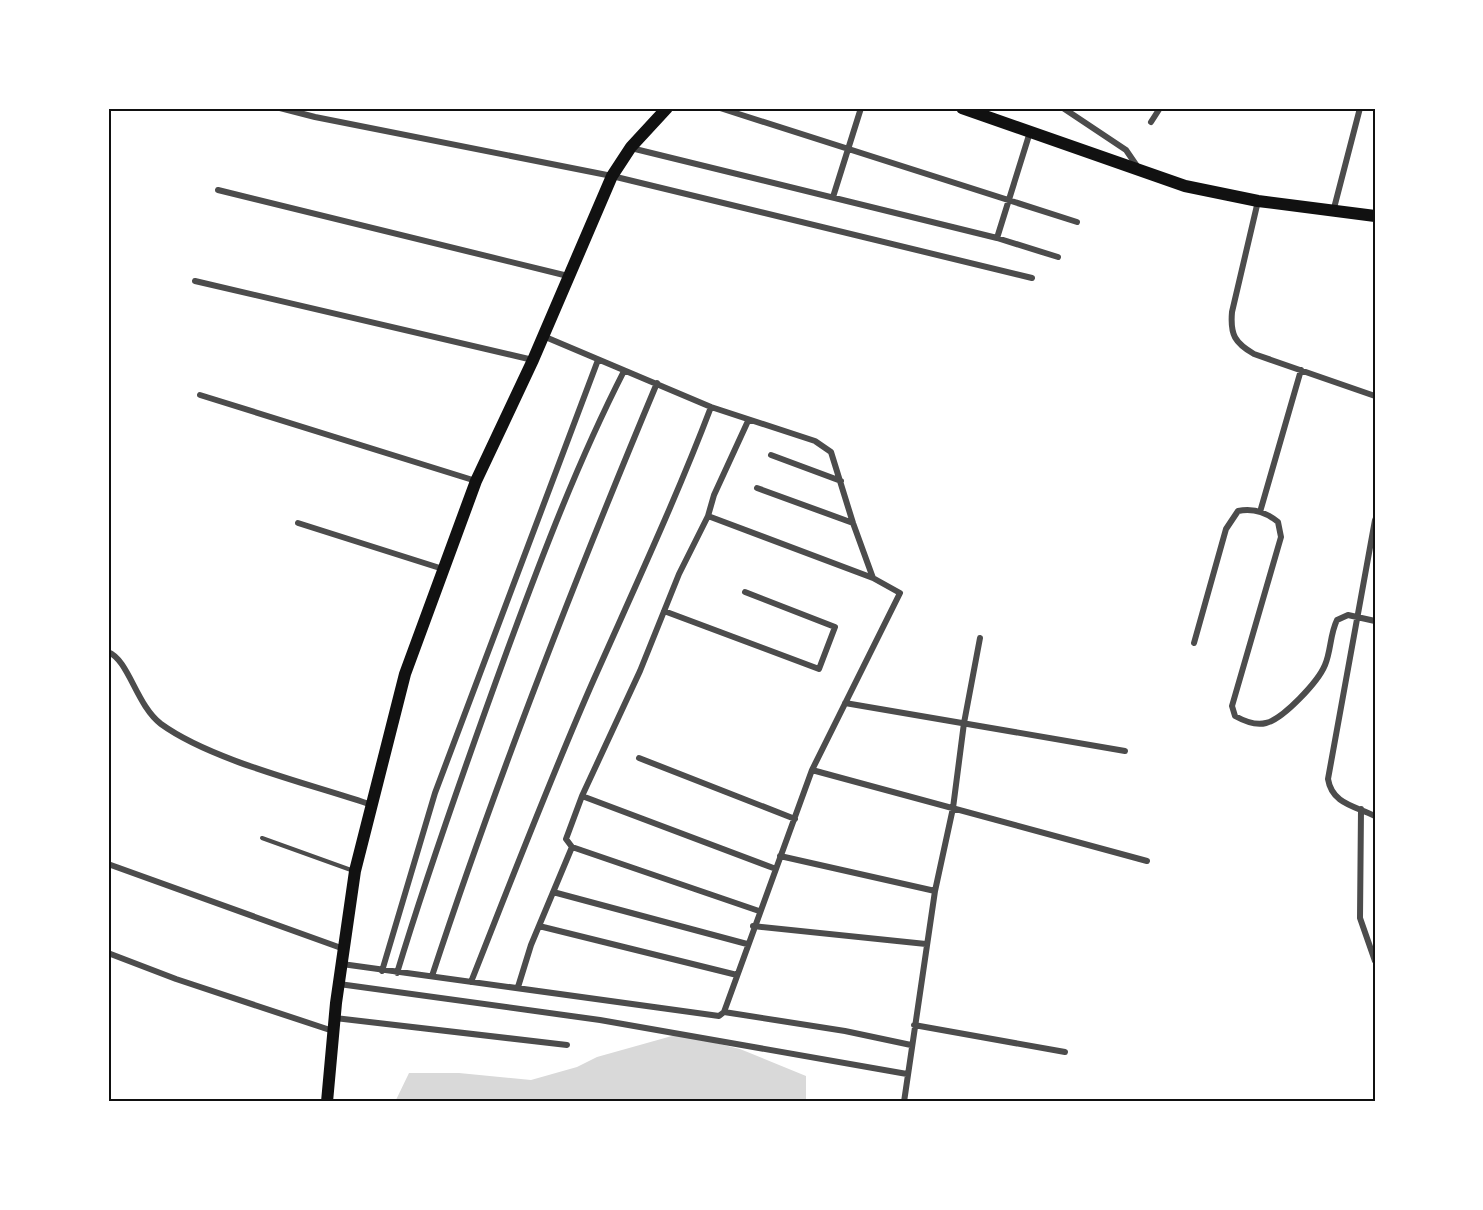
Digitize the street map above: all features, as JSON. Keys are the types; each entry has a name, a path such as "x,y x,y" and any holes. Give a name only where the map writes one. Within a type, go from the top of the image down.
{"main road":[{"path":"327,1102 334,1018 355,871 405,674 476,481 533,360 612,176 631,147 667,108"},
{"path":"962,108 1185,186 1258,201 1375,216"}],"street":[{"path":"280,108 612,176 1032,278"},
{"path":"720,108 849,147 1077,222"},
{"path":"833,197 861,108"},
{"path":"1063,108 1126,150 1140,170"},
{"path":"1151,122 1160,108"},
{"path":"1333,212 1360,108"},
{"path":"998,238 1030,132"},
{"path":"631,147 998,238 1058,256"},
{"path":"218,190 569,276"},
{"path":"1258,201 1231,328 1239,345 1254,354 1375,396"},
{"path":"195,280 533,360"},
{"path":"543,336 711,407 748,421 815,441 831,452 852,524 873,578"},
{"path":"382,971 409,873 435,792 598,360"},
{"path":"1260,512 1301,370"},
{"path":"397,973 430,866 533,582 582,459 624,371"},
{"path":"432,976 470,859 543,660 657,383"},
{"path":"200,395 476,481"},
{"path":"471,982 559,762 655,538 684,479 711,407"},
{"path":"748,421 714,495 708,516 678,574 640,671 582,796 566,838 572,847 759,911"},
{"path":"771,454 841,481"},
{"path":"757,488 852,524"},
{"path":"1194,643 1231,518 1238,511 1260,512 1278,522 1281,537 1233,706 1234,716 1255,724 1274,719 1303,695 1319,677 1326,664 1337,620 1348,615 1375,621"},
{"path":"342,963 382,971 518,987 711,1017 719,1016 724,1012 753,926 812,770 900,593 873,578 708,516"},
{"path":"1375,520 1328,779 1330,791 1337,800 1375,816"},
{"path":"298,523 443,569"},
{"path":"664,611 819,669 835,627 745,592"},
{"path":"904,1102 926,944 953,808 964,723 980,638"},
{"path":"108,652 122,662 144,708 161,724 186,739 238,760 372,805"},
{"path":"845,703 1125,751"},
{"path":"639,758 795,819"},
{"path":"812,770 1147,861"},
{"path":"582,796 776,869"},
{"path":"1361,809 1360,918 1375,961"},
{"path":"518,987 539,926 572,847"},
{"path":"780,856 935,891"},
{"path":"108,864 344,949"},
{"path":"553,892 747,944"},
{"path":"539,926 737,975"},
{"path":"753,926 926,944"},
{"path":"108,953 176,979 333,1031"},
{"path":"339,984 600,1020 907,1074"},
{"path":"724,1012 845,1030 911,1045"},
{"path":"334,1018 567,1045"},
{"path":"914,1025 1065,1052"}],"lane":[{"path":"261,838 355,871"}],"shaded area":[{"path":"679,1034 740,1049 806,1076 806,1102 395,1102 409,1073 459,1073 531,1080 577,1067 597,1057"}]}
